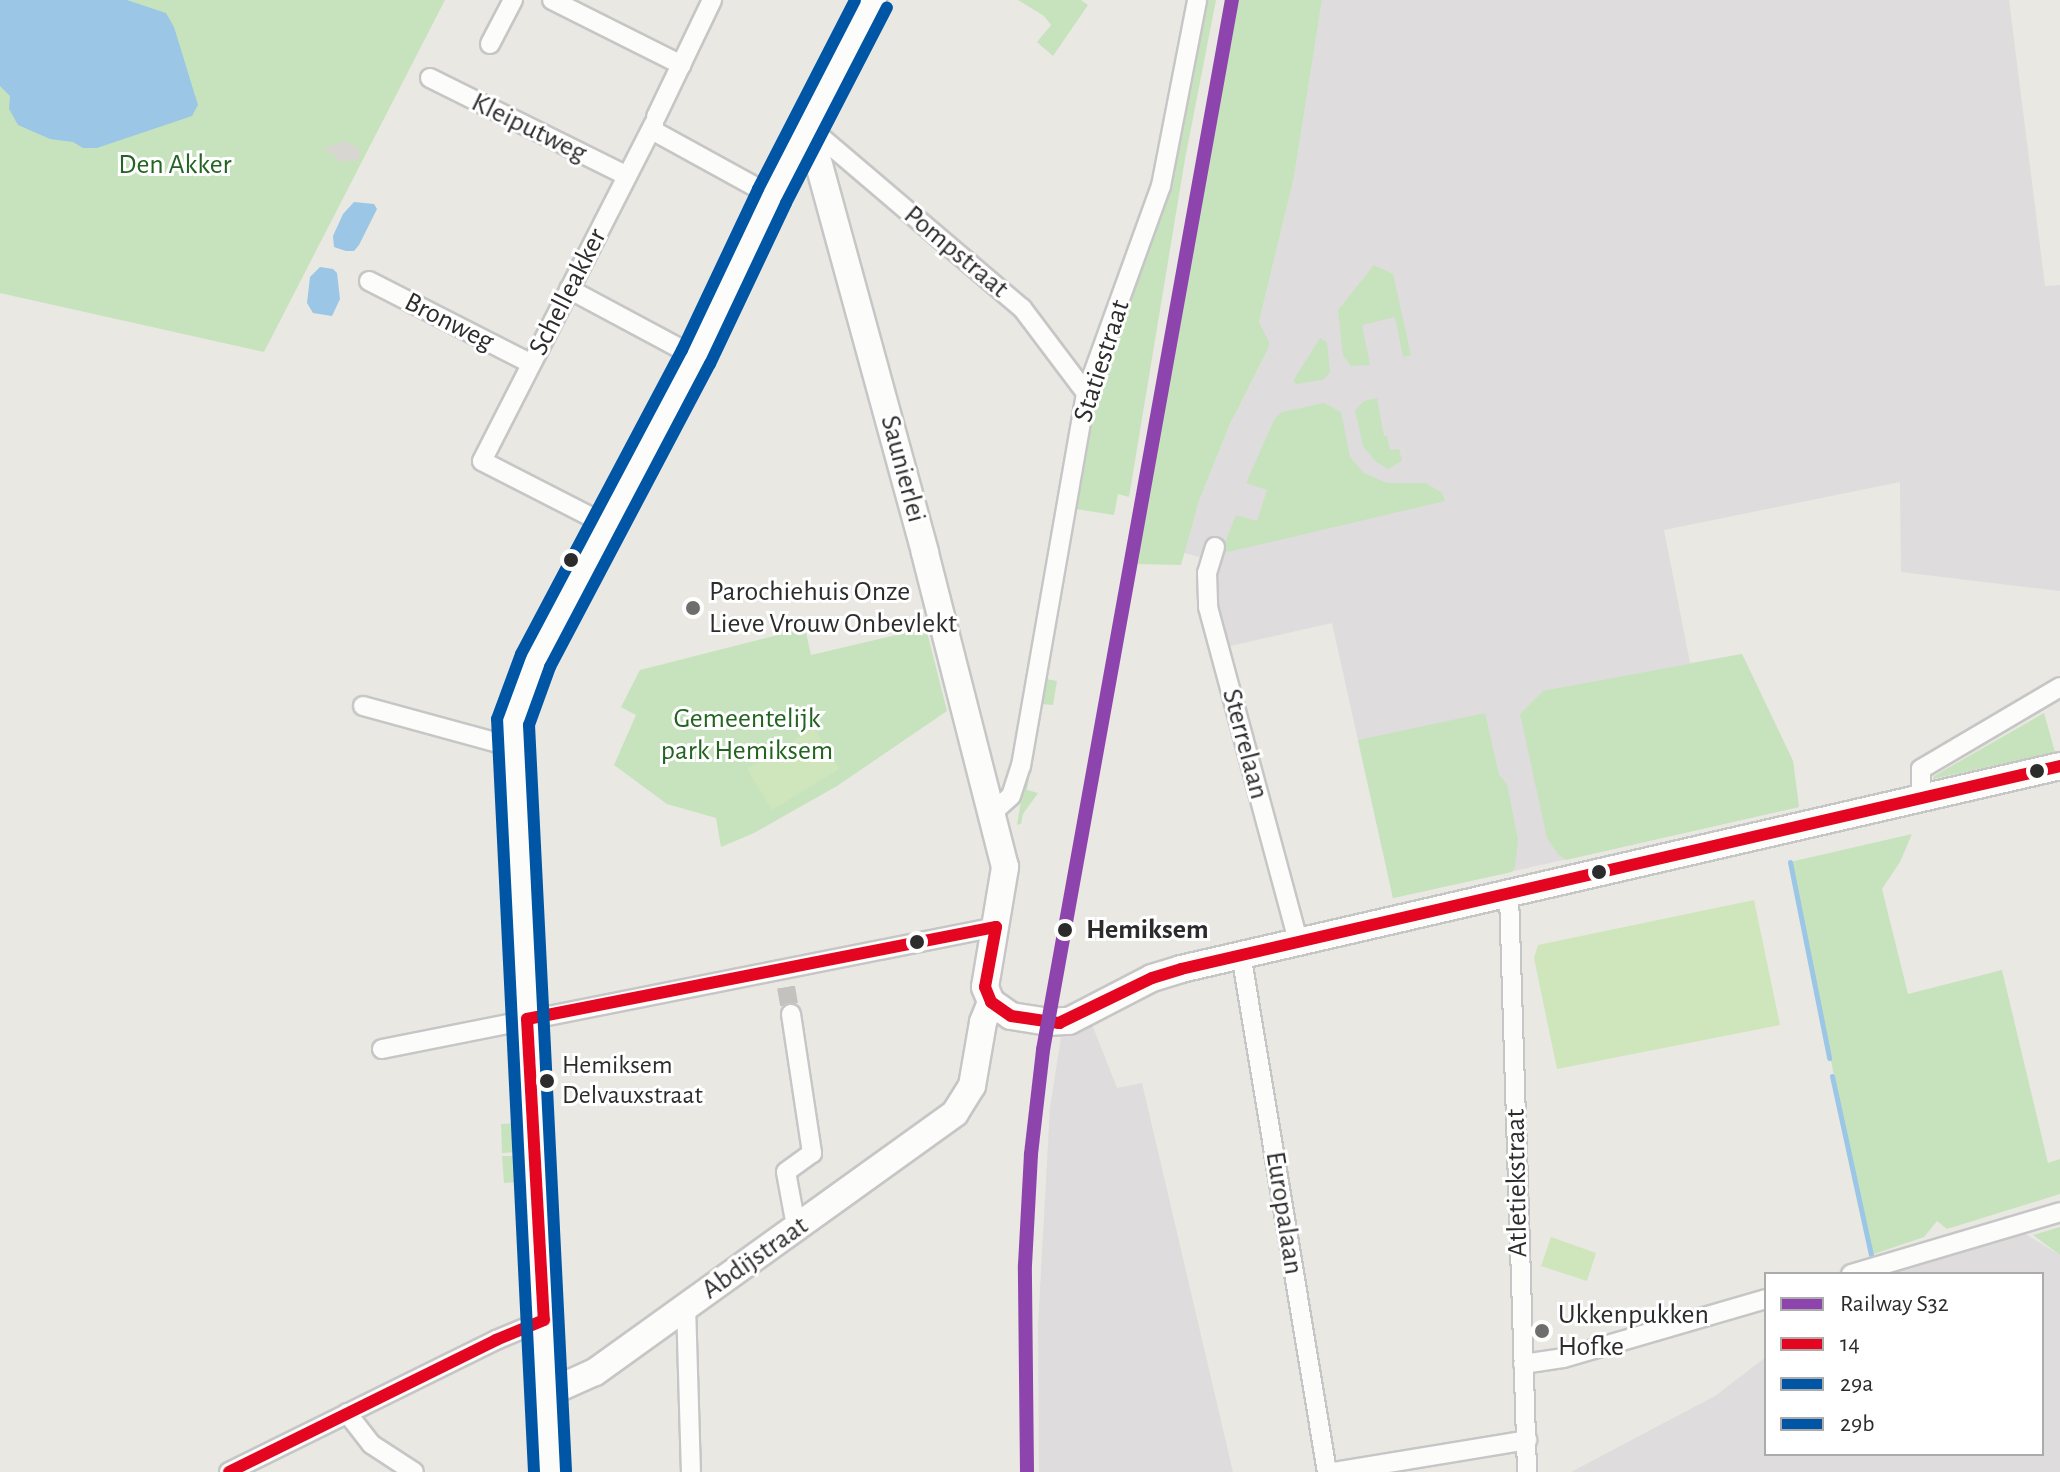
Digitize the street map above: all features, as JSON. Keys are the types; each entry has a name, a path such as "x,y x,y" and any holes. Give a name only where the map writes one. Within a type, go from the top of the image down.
{"street":[{"path":"490,44 513,0"},
{"path":"552,0 682,65"},
{"name":"Schelleakker","path":"605,524 482,461 654,123 712,0"},
{"path":"550,1472 513,723 535,661 696,357 772,196 873,0"},
{"name":"Statiestraat","path":"992,813 1011,796 1021,766 1086,393 1161,186 1197,0"},
{"name":"Kleiputweg","path":"430,78 627,176"},
{"path":"654,123 772,196"},
{"name":"Pompstraat","path":"809,127 1022,308 1086,393"},
{"name":"Saunierlei","path":"809,127 917,522 1005,867 985,987 991,1002 983,1022 972,1086 955,1113"},
{"name":"Bronweg","path":"369,281 530,363"},
{"path":"569,289 696,357"},
{"name":"Sterrelaan","path":"1215,547 1207,573 1208,607 1298,941"},
{"path":"1921,797 1921,769 2060,687"},
{"path":"363,706 513,747"},
{"path":"991,1002 1011,1016 1069,1021 1152,978 1241,954 1509,895 2060,766"},
{"name":"Atletiekstraat","path":"1509,895 1527,1472"},
{"path":"382,1049 527,1019 784,978 996,927"},
{"name":"Europalaan","path":"1241,954 1327,1472"},
{"path":"791,1014 812,1153 786,1172 794,1215 800,1228"},
{"name":"Abdijstraat","path":"548,1393 595,1372 760,1251 800,1228 955,1113"},
{"path":"1858,1272 2060,1212"},
{"path":"1523,1364 1563,1358 1764,1300"},
{"path":"686,1305 691,1472"},
{"path":"229,1472 544,1320"},
{"path":"347,1413 371,1444 414,1472"},
{"path":"1334,1472 1465,1453 1527,1440"},
{"path":"1418,1472 1465,1453"}],"shaded area":[{"path":"1322,0 2009,0 2045,286 2060,285 2060,591 1901,572 1900,482 1664,530 1690,663 1742,654 1793,761 1799,807 1393,898 1332,623 1230,646 1216,597 1219,562 1184,553 1199,501 1230,424 1268,349 1259,322 1294,177"},
{"path":"345,141 361,150 359,160 341,162 324,148"},
{"path":"1091,1022 1117,1088 1142,1083 1233,1472 1039,1472 1038,1326 1050,1108 1062,1031"},
{"path":"2014,1227 2060,1255 2060,1472 1571,1472 1715,1396 1764,1359 1764,1456 2044,1456 2044,1272 1880,1272"}],"green space":[{"name":"Den Akker","path":"0,0 445,0 264,352 0,293"},
{"path":"1018,0 1081,0 1088,5 1053,56 1037,42 1051,25 1044,16"},
{"path":"1202,0 1216,0 1185,159 1129,497 1118,494 1114,515 1076,509 1046,679 1057,681 1053,705 1042,704 1027,790 1038,793 1023,814 1021,824 1017,825 1063,547 1092,398 1163,192"},
{"path":"1239,0 1322,0 1294,177 1259,322 1269,342 1268,349 1230,424 1199,501 1181,565 1134,564"},
{"path":"1374,265 1393,274 1411,355 1403,357 1395,317 1362,325 1370,365 1351,366 1343,355 1338,310"},
{"path":"1320,338 1327,342 1330,372 1323,380 1296,384 1293,381"},
{"path":"1377,398 1384,436 1387,436 1390,450 1399,449 1402,461 1388,469 1375,461 1363,446 1355,410 1364,401"},
{"path":"1324,403 1341,412 1350,457 1364,473 1387,483 1426,483 1442,493 1445,501 1228,552 1222,550 1236,515 1257,521 1267,490 1246,483 1275,418 1282,412"},
{"name":"Gemeentelijk park Hemiksem","path":"805,628 811,655 926,628 947,711 837,786 754,833 721,847 716,818 667,804 614,765 636,715 621,707 640,670"},
{"path":"1742,654 1793,761 1799,807 1566,860 1558,854 1547,838 1520,714 1543,691"},
{"path":"1485,713 1499,775 1507,784 1518,840 1515,867 1512,872 1393,898 1358,740"},
{"path":"2044,713 2055,752 1933,779 1934,776"},
{"path":"814,728 839,769 772,810 747,769"},
{"path":"1912,834 1900,862 1882,889 1908,994 2002,970 2048,1163 2060,1159 2060,1194 1947,1229 1937,1221 1924,1237 1871,1255 1790,862"},
{"path":"1754,900 1780,1025 1557,1069 1534,958 1538,945"},
{"path":"516,1123 517,1152 502,1153 501,1124"},
{"path":"502,1156 518,1156 518,1182 504,1183"},
{"path":"2060,1227 2060,1255 2033,1235"},
{"path":"1551,1237 1596,1253 1587,1281 1541,1266"}],"water":[{"path":"0,0 127,0 166,13 174,27 198,105 192,116 97,148 83,148 73,142 50,139 18,125 9,109 10,96 0,86"},
{"path":"354,202 374,204 377,209 359,245 354,251 346,251 334,247 333,236 343,214"},
{"path":"320,267 333,269 337,273 340,299 332,316 313,313 307,303 310,277"}],"waterway":[{"path":"1790,862 1829,1058"},
{"path":"1832,1076 1871,1255"}],"tunnel":[{"path":"786,987 791,1014"}],"rail line":[{"name":"S32","path":"1027,1472 1025,1265 1031,1154 1043,1050 1232,0"}],"transit line":[{"name":"29b","path":"534,1472 497,719 521,654 682,350 758,189 855,0"},
{"name":"29a","path":"566,1471 529,725 550,667 710,364 786,203 887,7"},
{"name":"14","path":"996,927 985,987 991,1002 1011,1016 1059,1023 1152,978 1181,969 2060,766"},
{"name":"14","path":"527,1019 996,927"},
{"name":"14","path":"527,1019 544,1320"},
{"name":"14","path":"229,1472 496,1340 544,1320"}],"place":[{"name":"Parochiehuis Onze Lieve Vrouw Onbevlekt","path":"693,608"},
{"name":"Hemiksem","path":"1065,930"},
{"name":"Hemiksem Delvauxstraat","path":"547,1081"},
{"name":"Ukkenpukken Hofke","path":"1542,1331"}]}
